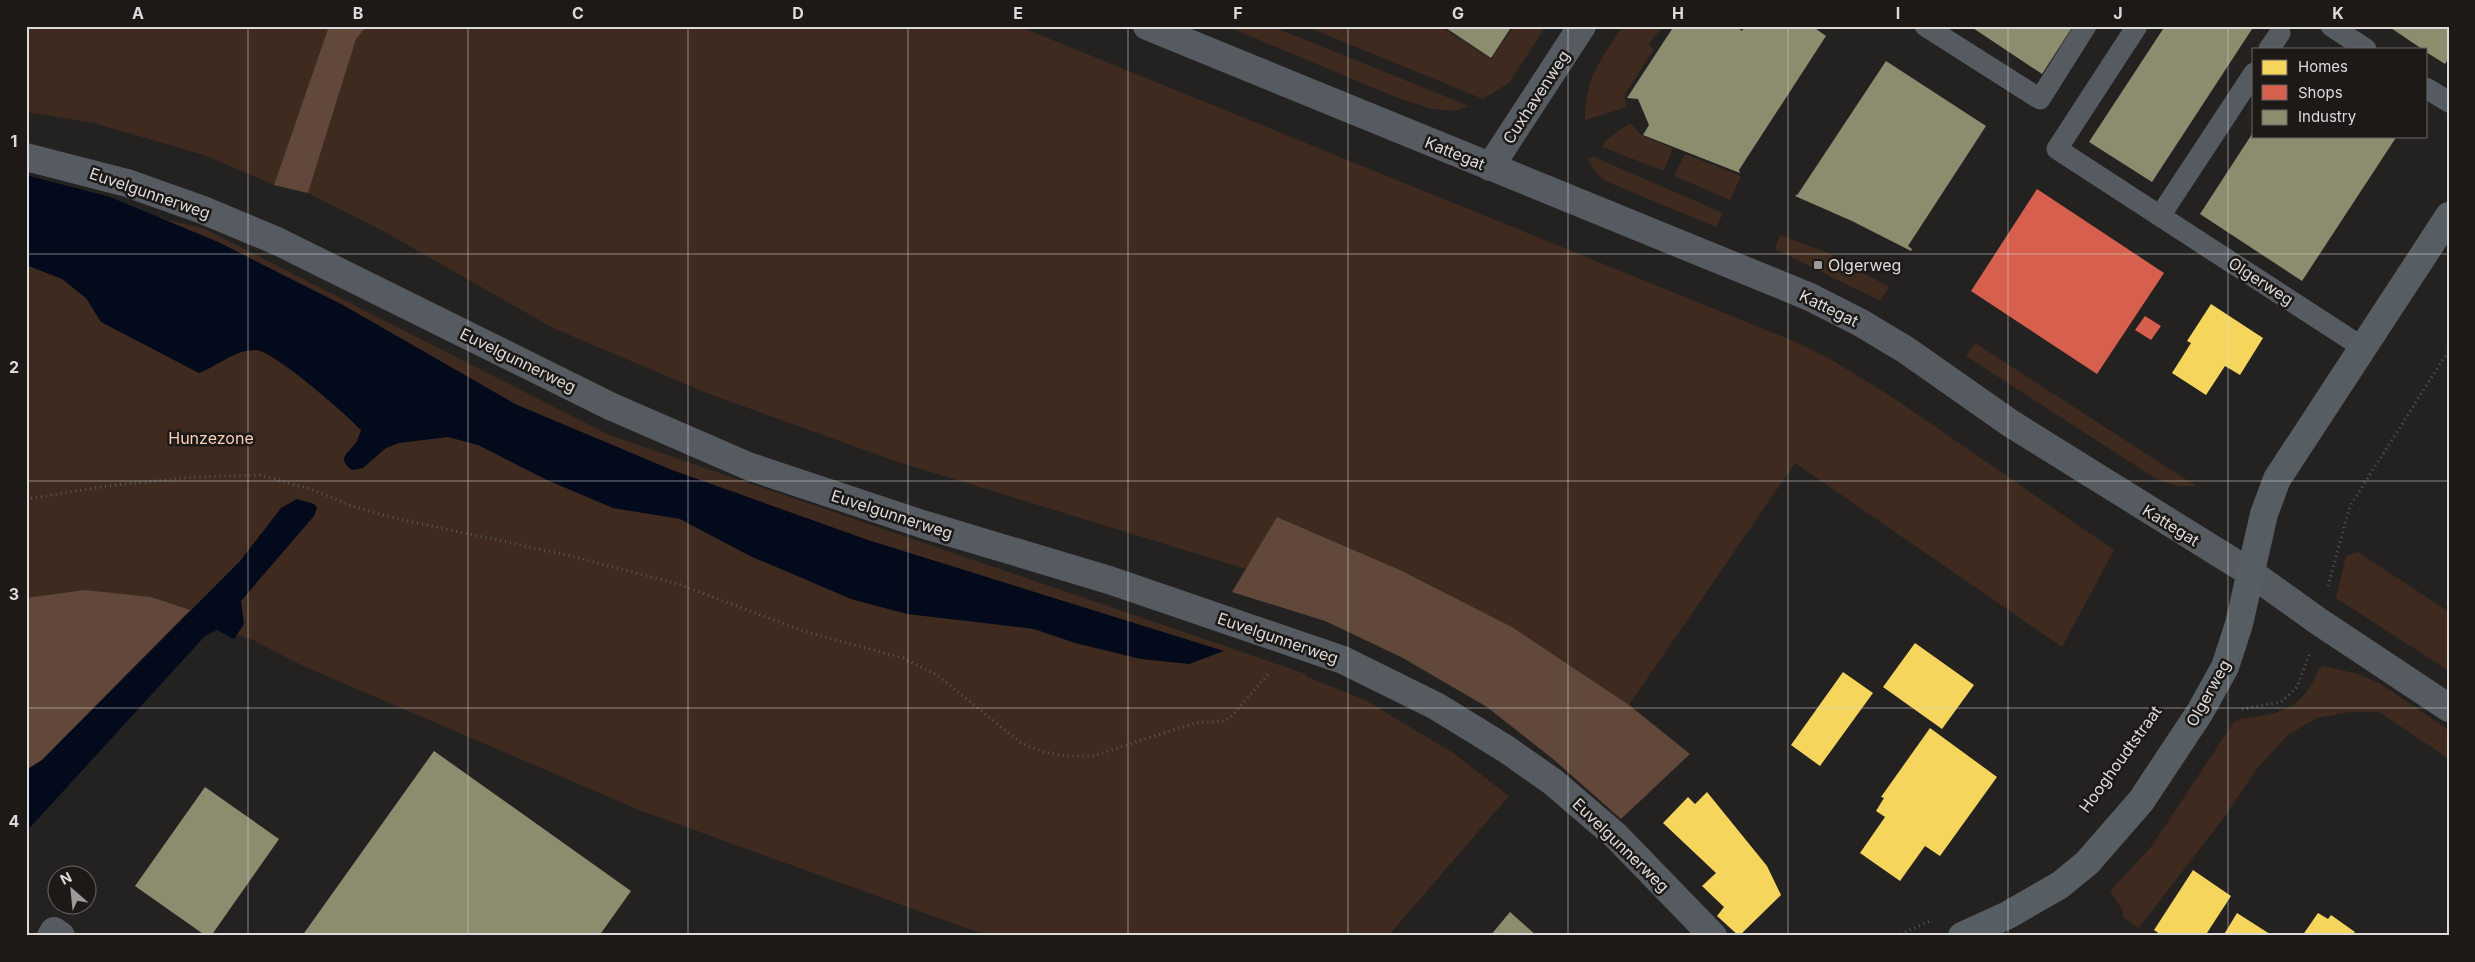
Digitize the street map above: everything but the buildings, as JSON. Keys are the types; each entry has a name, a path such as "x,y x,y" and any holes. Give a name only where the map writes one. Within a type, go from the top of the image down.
{"street":[{"name":"Kattegat","path":"1147,26 1810,297 1861,323 1906,350 2043,443 2251,573 2318,621 2449,708"},
{"name":"Cuxhavenweg","path":"1490,167 1582,26"},
{"name":"Euvelgunnerweg","path":"26,157 127,183 202,210 277,241 610,406 748,466 922,524 1109,580 1352,664 1436,706 1506,748 1553,782 1616,836 1713,936"},
{"name":"Olgerweg","path":"1962,936 2008,915 2060,885 2087,863 2141,801 2200,712 2226,667 2240,624 2264,514 2277,479 2449,216"},
{"path":"51,936 54,931 61,936"}],"lane":[{"path":"1925,26 2040,99 2086,26"},
{"name":"Olgerweg","path":"2137,26 2057,149 2362,347"},
{"path":"2331,26 2364,48"},
{"path":"2160,216 2252,75"},
{"path":"2428,89 2449,102"}],"path":[{"path":"2238,710 2281,702 2303,676 2350,506 2449,350"},
{"path":"26,499 194,476 261,475 313,490 352,506 390,517 571,556 678,584 806,632 903,658 937,675 1021,743 1044,752 1066,756 1093,756 1196,723 1224,721 1232,716 1266,679 1289,642"},
{"path":"1896,936 1932,921"}],"green space":[{"path":"26,26 329,26 274,185 204,155 94,123 26,112"},
{"path":"367,26 1018,26 1798,343 1832,360 1892,397 2114,550 2062,647 1795,463 1629,705 1512,627 1400,570 1277,517 1246,569 895,461 704,392 553,328 383,231 308,193 356,39"},
{"path":"1226,26 1271,26 1469,106 1454,111 1432,109 1393,96"},
{"path":"1305,26 1440,26 1491,59 1514,26 1546,26 1509,83 1483,99"},
{"path":"1623,26 1663,26 1648,45 1654,49 1624,96 1627,107 1585,120 1591,80 1601,59"},
{"path":"1630,123 1641,135 1673,148 1664,171 1602,147 1606,140"},
{"path":"1685,154 1741,176 1730,200 1674,176"},
{"path":"1594,157 1723,213 1716,227 1610,183 1592,167 1588,158"},
{"name":"Hunzezone","path":"26,189 203,228 609,435 1306,674 1305,676 1365,700 1453,753 1509,796 1388,936 988,936 639,810 301,665 253,640 200,622 26,809"},
{"path":"1780,235 1828,253 1889,287 1880,301 1775,249"},
{"path":"1975,343 2196,486 2178,486 2158,480 1966,356"},
{"path":"2358,552 2449,612 2449,671 2336,598 2346,556"},
{"path":"2323,666 2358,674 2379,683 2449,730 2449,759 2379,712 2350,712 2317,718 2289,734 2258,767 2225,816 2139,928 2123,917 2123,911 2110,891 2151,847 2234,722 2239,719 2279,712 2289,707 2306,693 2319,668"}],"shaded area":[{"path":"329,26 367,26 356,39 308,193 274,185"},
{"path":"1277,517 1400,570 1512,627 1629,705 1690,754 1621,819 1553,759 1487,707 1403,658 1325,621 1232,592"},
{"path":"85,590 151,597 190,610 42,760 26,770 26,598"}],"water":[{"path":"26,175 110,197 218,242 343,305 515,404 672,470 868,540 1224,651 1189,664 1141,659 1075,643 1034,629 907,614 851,599 750,556 680,519 613,508 547,480 478,445 448,437 399,443 386,448 363,468 352,470 345,463 344,458 356,442 361,430 326,398 277,360 255,350 247,351 233,355 199,373 101,322 86,298 62,279 26,265"},
{"path":"297,499 314,504 317,508 314,516 241,601 244,624 234,639 217,630 205,636 26,832 26,770 42,760 240,561 281,508"}],"place":[{"name":"Olgerweg","path":"1818,265"}]}
